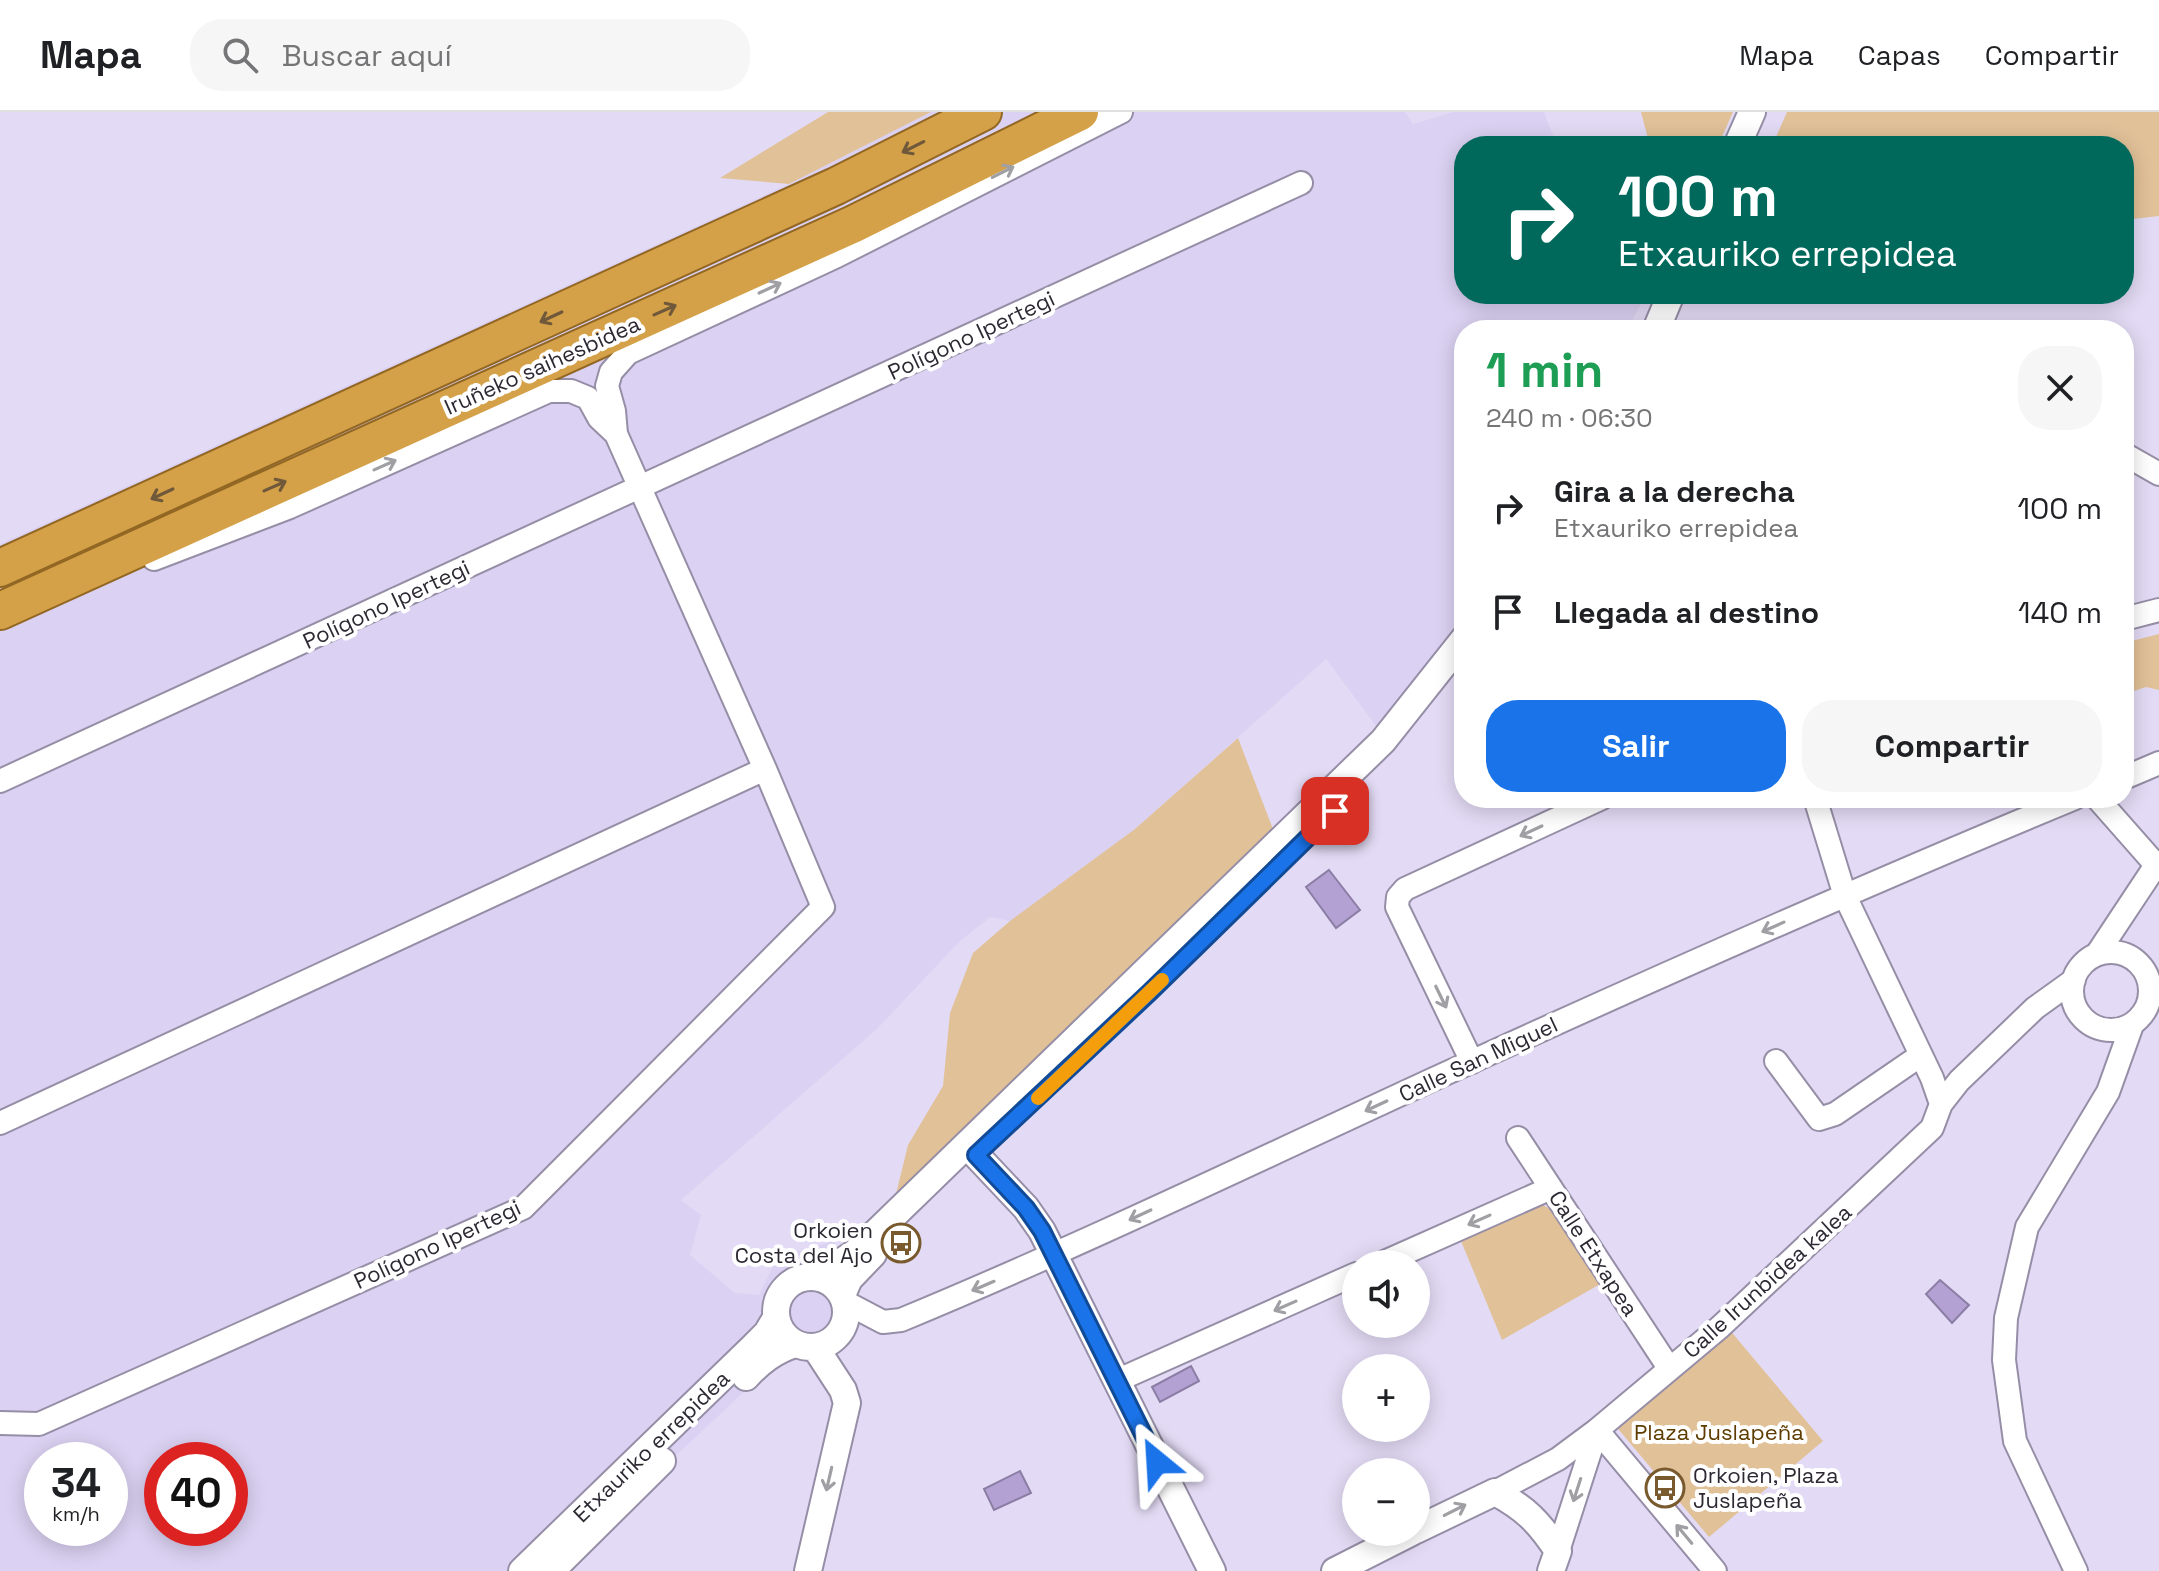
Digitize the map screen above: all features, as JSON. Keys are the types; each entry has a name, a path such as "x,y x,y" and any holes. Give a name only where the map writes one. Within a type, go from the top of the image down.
{"highway":[{"name":"Iruñeko saihesbidea","path":"0,568 836,186 983,112"},
{"name":"Iruñeko saihesbidea","path":"0,611 854,224 1080,112"}],"street":[{"name":"Polígono Ipertegi","path":"0,1423 39,1424 523,1208 823,907 616,434 607,386 611,372 628,353 837,256 1121,112"},
{"path":"1741,136 1752,112"},
{"name":"Polígono Ipertegi","path":"0,781 1301,183"},
{"name":"Polígono Ipertegi","path":"0,618 290,507 549,391 571,391 588,398 599,418 616,434"},
{"path":"2134,460 2159,474"},
{"path":"2134,616 2159,610"},
{"path":"818,1277 855,1253 1383,741 1454,652"},
{"path":"805,1346 825,1344 840,1331 845,1322 844,1298 849,1279 1293,853 1397,748 1454,680"},
{"path":"2134,774 2159,763"},
{"path":"0,1123 765,769"},
{"path":"1472,1062 1397,907 1398,897 1405,889 1580,808"},
{"path":"1818,808 1845,896 1941,1104"},
{"name":"Calle San Miguel","path":"844,1298 883,1322 901,1320 1054,1254 1665,974 2052,808"},
{"path":"2097,954 2158,864 2106,808"},
{"path":"2113,951 2126,954 2139,962 2147,974 2151,986 2150,999 2142,1015 2132,1025 2119,1030 2105,1030 2086,1021 2077,1011 2072,988 2077,971 2085,961 2097,954 2113,951"},
{"name":"Calle Irunbidea kalea","path":"1430,1523 1558,1459 1720,1327 1932,1128 1941,1104 1959,1081 2035,1008 2074,980"},
{"path":"2076,1571 2015,1441 2004,1360 2006,1318 2027,1227 2108,1092 2132,1025"},
{"path":"1776,1061 1819,1119 1835,1114 1921,1055"},
{"name":"Calle Etxapea","path":"1518,1138 1669,1368"},
{"path":"976,1155 1026,1208 1054,1254 1212,1571"},
{"path":"1412,1250 1551,1188"},
{"path":"808,1571 847,1403 843,1390 805,1346 786,1337 779,1329 776,1307 786,1286 806,1277 818,1277 829,1282 844,1298"},
{"path":"1116,1381 1342,1280"},
{"name":"Etxauriko errepidea","path":"522,1571 767,1333 776,1318"},
{"name":"Etxauriko errepidea","path":"551,1571 763,1359 778,1350 805,1346"},
{"path":"1554,1561 1597,1430"},
{"path":"1597,1430 1715,1571"},
{"path":"1495,1492 1519,1505 1546,1533 1554,1561"},
{"name":"Calle Irunbidea kalea","path":"1335,1571 1384,1546"}],"shaded area":[{"path":"931,112 1405,112 1413,124 1454,112 1544,112 1553,136 1454,136 1454,304 1641,304 1632,320 1454,320 1454,637 1382,734 1326,659 1135,829 1010,921 990,917 960,941 877,1029 681,1200 701,1215 690,1255 735,1293 759,1295 773,1266 796,1252 834,1241 849,1279 835,1322 818,1338 795,1344 553,1571 0,1571 0,544 789,184"},
{"path":"1329,870 1360,910 1336,928 1306,887"},
{"path":"1940,1280 1969,1305 1952,1323 1926,1294"},
{"path":"1191,1366 1199,1381 1160,1402 1152,1387"},
{"path":"1020,1471 1031,1493 994,1510 984,1489"}],"green space":[{"path":"828,112 931,112 789,184 720,178"},
{"path":"1641,112 1733,112 1722,136 1647,136"},
{"path":"1787,112 2159,112 2159,216 2134,219 2134,136 1776,136"},
{"path":"2159,634 2159,690 2146,687 2134,691 2134,640"},
{"path":"1238,738 1276,837 1172,930 896,1194 908,1145 943,1086 950,1013 973,953 1010,921 1135,829"},
{"path":"1543,1205 1552,1210 1602,1283 1502,1340 1461,1241"},
{"name":"Plaza Juslapeña","path":"1728,1328 1823,1441 1709,1537 1614,1424"}],"slow traffic":[{"path":"1038,1098 1162,980"}],"place":[{"name":"Orkoien Costa del Ajo","path":"901,1243"},
{"name":"Orkoien, Plaza Juslapeña","path":"1665,1488"}],"route":[{"path":"1157,1462 1042,1231 1026,1208 976,1155 1149,993 1335,811"}]}
